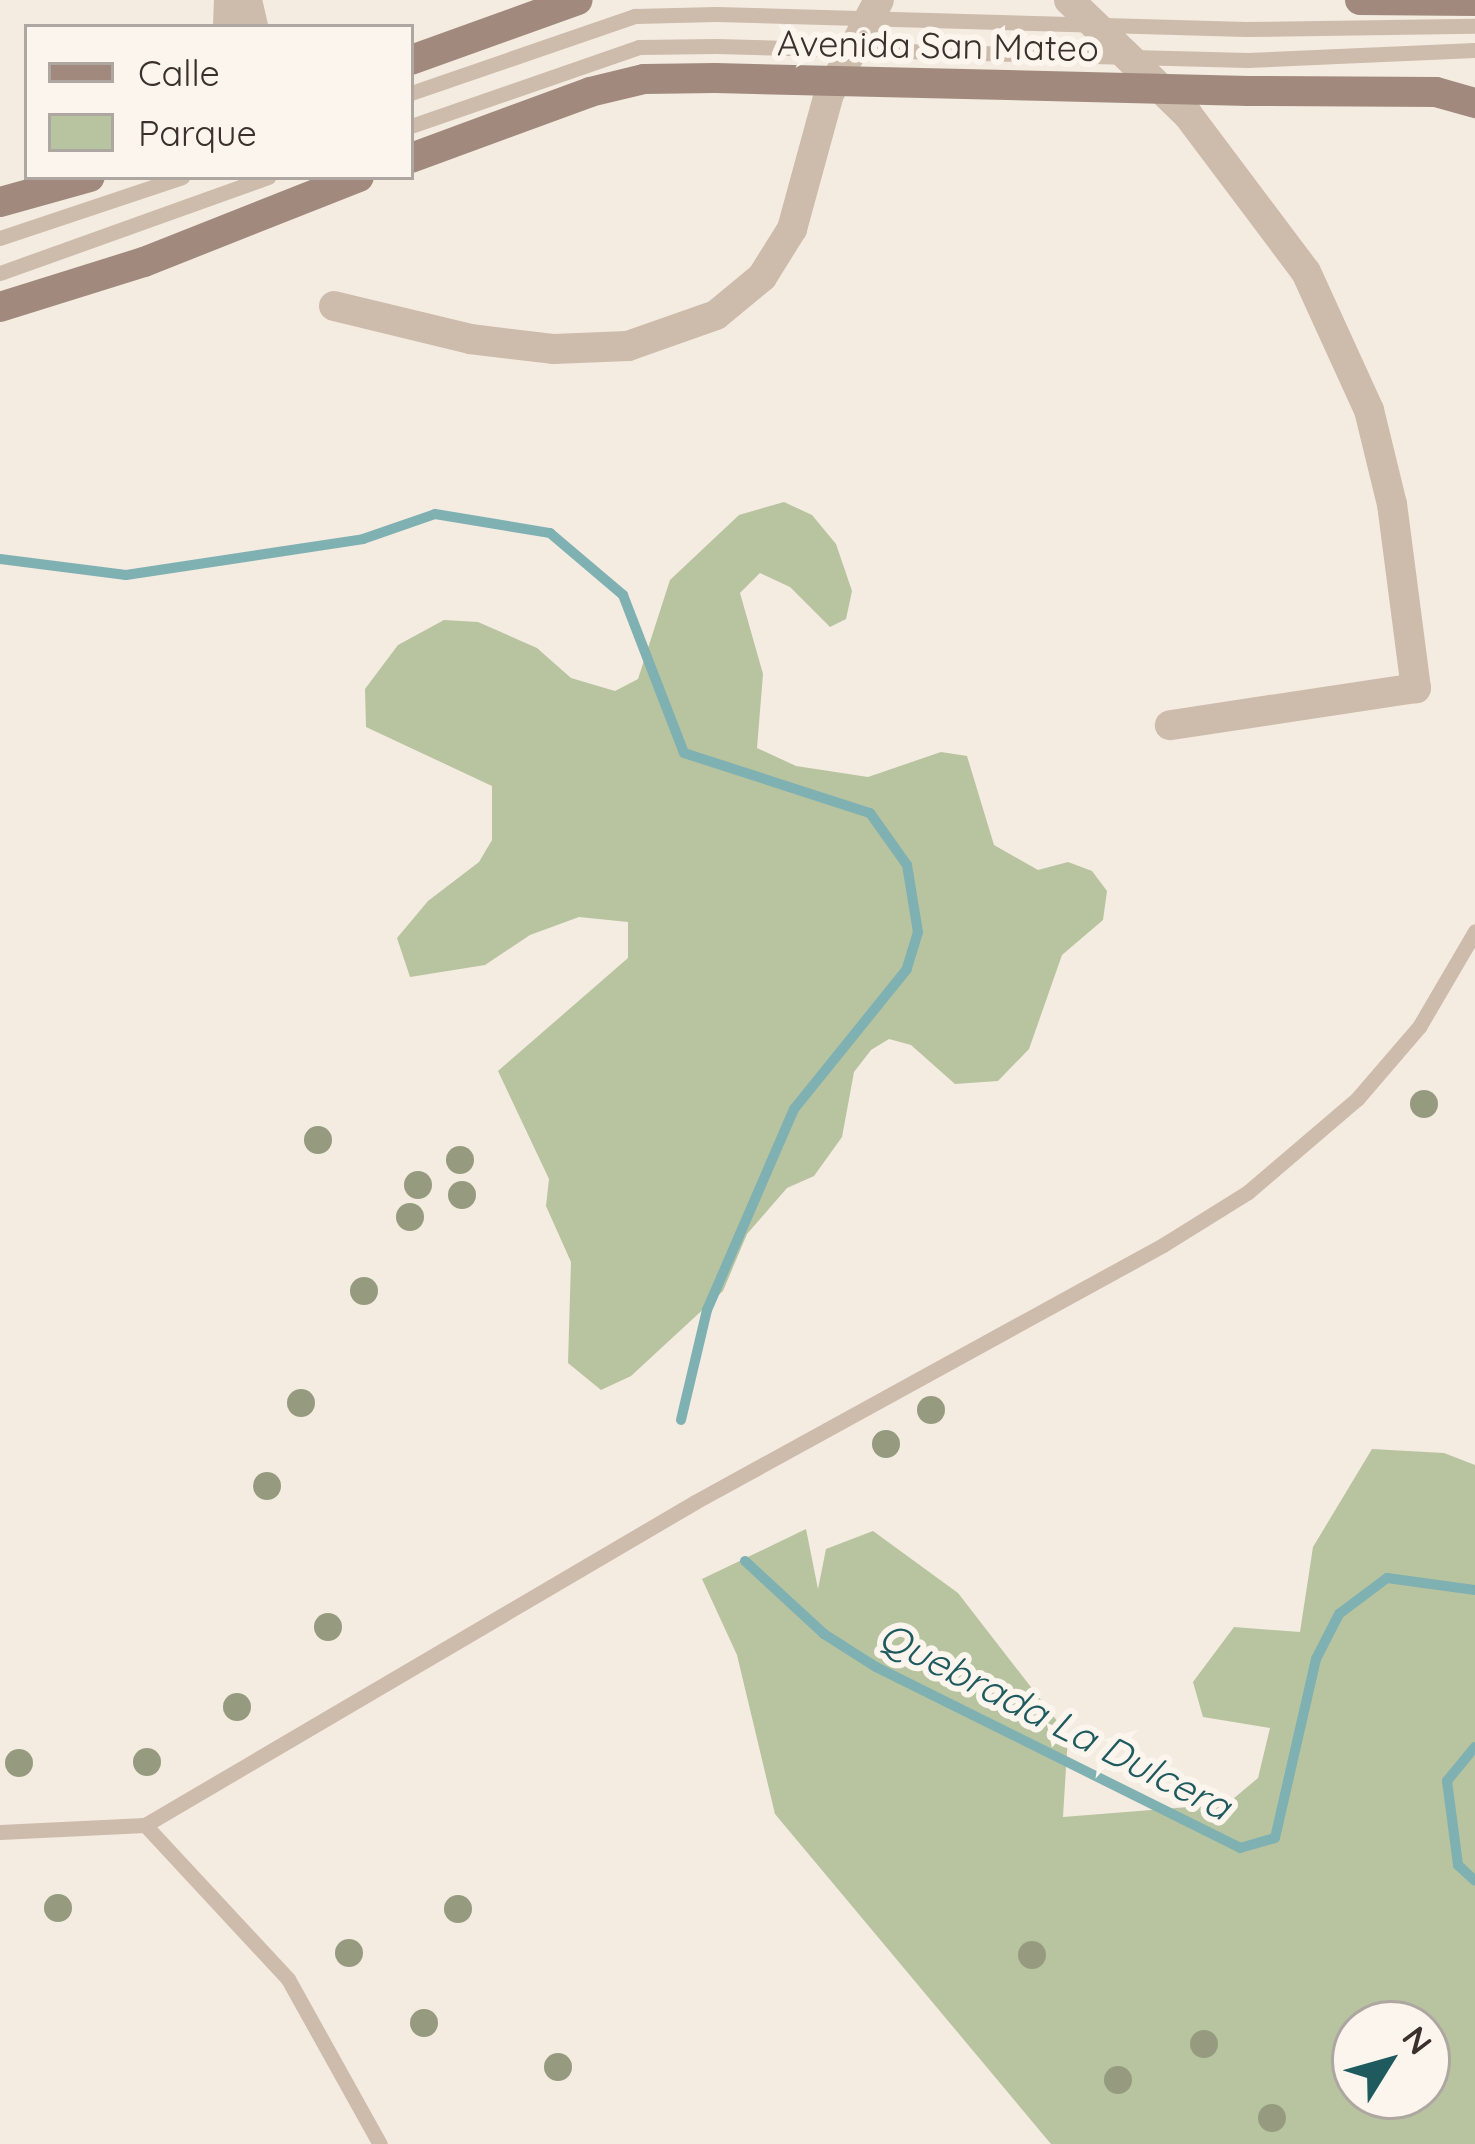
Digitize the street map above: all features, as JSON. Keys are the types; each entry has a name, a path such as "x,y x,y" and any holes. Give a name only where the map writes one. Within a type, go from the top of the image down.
{"main road":[{"path":"414,59 578,0"},
{"path":"1360,0 1475,1"},
{"name":"Avenida San Mateo","path":"414,157 590,92 644,79 1436,92 1475,103"},
{"path":"0,202 79,180"},
{"path":"0,307 144,262 351,180"}],"street":[{"path":"334,306 470,339 554,349 628,346 716,315 762,277 792,229 829,94 879,0"},
{"path":"1069,0 1121,42 1188,116 1306,272 1369,410 1392,504 1415,688 1170,725"}],"lane":[{"name":"Avenida San Mateo","path":"414,92 634,16 716,14 1246,29 1475,26"},
{"name":"Avenida San Mateo","path":"414,124 639,47 1248,60 1475,50"},
{"path":"0,238 173,180"},
{"path":"0,273 131,232 261,180"},
{"path":"0,1832 146,1826 695,1502 1162,1245 1248,1192 1357,1100 1419,1027 1475,932"},
{"path":"146,1826 288,1979 380,2144"}],"green space":[{"path":"784,502 812,515 836,544 852,591 846,619 830,627 790,587 760,573 740,593 763,674 757,748 796,766 868,777 941,752 967,756 994,845 1038,870 1068,862 1092,871 1107,891 1103,920 1062,955 1029,1049 998,1081 955,1084 911,1045 889,1039 871,1050 854,1072 842,1137 814,1176 787,1188 747,1234 723,1291 631,1376 601,1390 568,1363 571,1262 546,1206 549,1179 498,1071 628,958 628,922 579,917 530,935 485,965 410,977 397,938 428,901 479,862 492,840 492,786 366,727 365,689 398,645 444,620 478,622 537,648 571,678 615,691 638,679 670,580 739,515"},
{"path":"1372,1449 1444,1453 1475,1465 1475,2144 1051,2144 775,1814 737,1655 702,1579 806,1529 818,1589 826,1549 873,1531 958,1593 1068,1735 1063,1817 1227,1804 1258,1778 1270,1728 1203,1717 1193,1682 1234,1627 1300,1632 1313,1547"}],"waterway":[{"name":"Quebrada La Dulcera","path":"0,559 126,575 363,539 435,514 550,533 623,595 684,753 870,813 907,865 918,932 907,969 794,1109 707,1310 681,1420"},
{"name":"Quebrada La Dulcera","path":"745,1561 824,1634 876,1667 1240,1848 1275,1838 1316,1659 1339,1614 1387,1578 1475,1590"},
{"name":"Quebrada La Dulcera","path":"1475,1747 1447,1781 1458,1865 1475,1881"}]}
